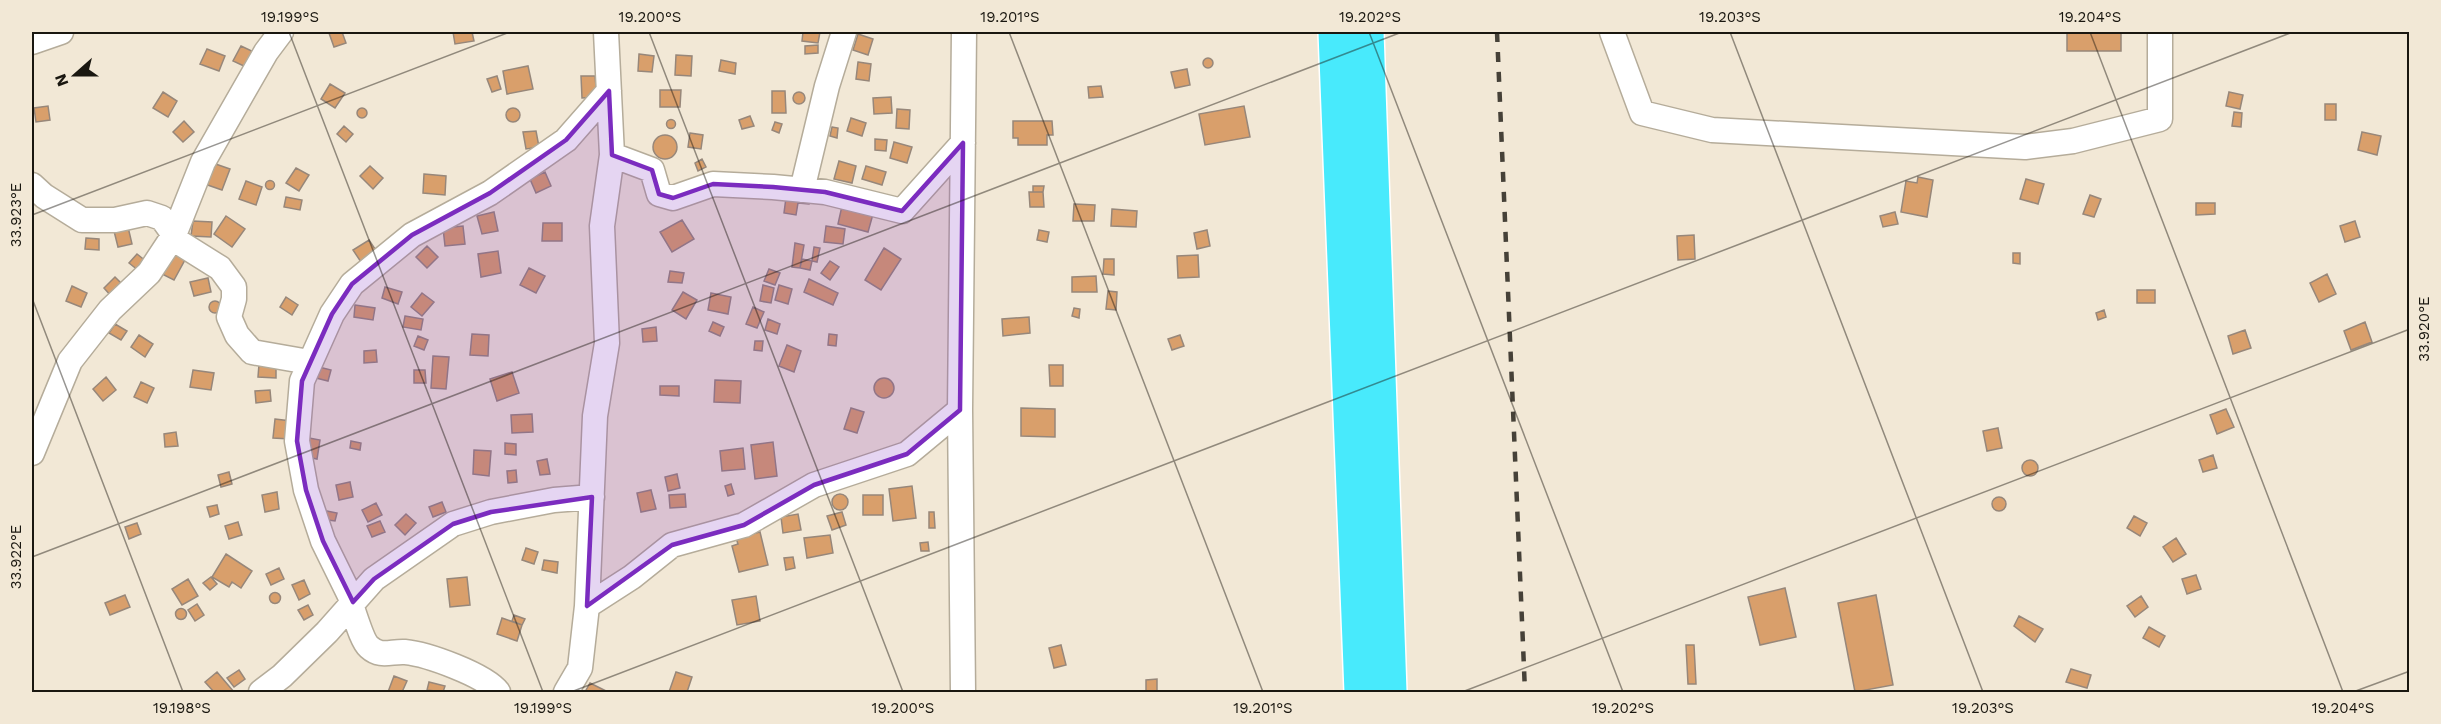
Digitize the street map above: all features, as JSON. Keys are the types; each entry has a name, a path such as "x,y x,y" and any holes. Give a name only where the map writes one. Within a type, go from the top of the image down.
{"highway":[{"path":"1335,32 1361,693"},
{"path":"1367,32 1390,693"}],"street":[{"path":"34,38 61,32"},
{"path":"32,453 70,361 110,310 149,273 174,236 203,162 266,52 281,32"},
{"path":"566,693 580,668 587,606 595,416 608,344 602,226 612,155 606,32"},
{"path":"802,190 827,86 844,32"},
{"path":"963,693 960,410 964,32"},
{"path":"1612,32 1642,113 1712,130 2025,147 2073,141 2160,119 2160,32"},
{"path":"498,693 486,680 455,666 405,652 381,654 368,646 352,604 323,541 306,490 297,441 302,381 332,314 352,284 412,235 490,193 566,140 609,91"},
{"path":"612,155 652,170 659,194 673,198 713,184 825,192 902,211 963,143"},
{"path":"32,185 44,196 82,220 114,220 147,213 162,218 180,243 220,268 234,287 234,299 229,317 237,335 252,352 283,360 309,362"},
{"path":"587,606 632,577 672,545 744,525 814,485 907,454 960,410"},
{"path":"261,693 312,647 374,579 453,524 491,512 554,500 592,497"}],"highlighted area":[{"path":"609,91 612,155 652,170 659,194 673,198 713,184 773,187 825,192 902,211 963,143 960,410 907,454 814,485 744,525 672,545 587,606 592,497 491,512 453,524 374,579 353,602 323,541 306,490 297,441 302,381 332,314 352,284 412,235 490,193 566,140"}],"building":[{"path":"342,32 346,43 334,47 329,33"},
{"path":"453,32 472,32 474,41 455,44"},
{"path":"803,32 820,32 818,43 802,41"},
{"path":"2067,32 2121,32 2121,51 2067,51"},
{"path":"858,34 873,39 868,55 853,50"},
{"path":"818,45 818,53 805,54 805,46"},
{"path":"241,46 254,52 246,67 233,61"},
{"path":"207,49 225,56 219,71 200,64"},
{"path":"639,54 654,56 652,72 638,71"},
{"path":"676,55 692,56 691,76 675,75"},
{"path":"1208,58 1212,59 1212,67 1208,68 1204,67 1203,63 1204,59"},
{"path":"721,60 736,63 735,74 719,71"},
{"path":"858,62 871,64 869,81 856,79"},
{"path":"528,66 533,89 507,94 503,71"},
{"path":"1187,69 1190,85 1175,88 1171,72"},
{"path":"497,76 501,89 492,92 487,79"},
{"path":"581,76 595,76 597,97 582,98"},
{"path":"330,84 345,93 335,108 321,99"},
{"path":"1101,86 1103,97 1089,98 1088,87"},
{"path":"660,90 681,90 680,107 660,107"},
{"path":"772,91 785,91 786,113 772,113"},
{"path":"163,92 177,101 168,117 153,108"},
{"path":"801,92 805,98 801,104 797,104 793,96"},
{"path":"2229,92 2243,95 2240,109 2226,106"},
{"path":"891,97 892,113 874,114 873,98"},
{"path":"2325,104 2336,104 2336,120 2325,120"},
{"path":"48,106 50,120 36,122 34,108"},
{"path":"1244,106 1250,137 1205,145 1199,114"},
{"path":"362,108 366,109 366,117 362,118 358,117 357,113 358,109"},
{"path":"510,108 516,108 520,115 516,122 510,122 506,118 506,112"},
{"path":"897,109 910,110 909,129 896,128"},
{"path":"2234,112 2242,113 2241,127 2232,126"},
{"path":"750,116 754,126 742,129 739,120"},
{"path":"851,118 866,123 862,136 847,131"},
{"path":"671,119 676,124 671,129 666,124"},
{"path":"184,121 194,132 183,142 173,132"},
{"path":"1013,121 1052,121 1053,135 1047,135 1047,145 1018,145 1018,138 1013,138"},
{"path":"775,122 782,124 779,133 772,130"},
{"path":"344,126 353,134 346,142 337,134"},
{"path":"832,127 838,128 837,138 830,136"},
{"path":"536,131 539,147 526,149 523,132"},
{"path":"2362,132 2381,136 2377,155 2358,150"},
{"path":"690,133 703,135 701,149 688,147"},
{"path":"665,135 673,139 677,147 673,155 665,159 657,155 653,147 657,139"},
{"path":"875,139 887,140 886,151 875,150"},
{"path":"894,142 912,147 907,163 890,158"},
{"path":"702,159 706,167 698,171 695,163"},
{"path":"207,161 230,169 222,190 199,182"},
{"path":"839,161 856,166 852,183 834,179"},
{"path":"370,166 383,178 373,189 360,176"},
{"path":"866,166 886,172 882,185 862,179"},
{"path":"296,168 309,175 299,191 286,183"},
{"path":"545,172 551,186 536,193 530,179"},
{"path":"424,174 446,176 445,195 423,193"},
{"path":"1918,177 1933,180 1927,217 1901,212 1906,181 1917,183"},
{"path":"2026,179 2044,184 2038,204 2020,199"},
{"path":"246,181 262,187 256,205 239,199"},
{"path":"270,181 274,185 270,189 266,185"},
{"path":"1033,186 1044,186 1043,192 1033,192"},
{"path":"787,190 810,193 809,204 798,203 796,215 784,213"},
{"path":"1029,192 1043,192 1044,207 1030,207"},
{"path":"2090,195 2101,199 2094,217 2083,214"},
{"path":"286,197 302,200 300,210 284,207"},
{"path":"2196,203 2215,203 2215,214 2196,215"},
{"path":"1074,204 1095,205 1094,221 1073,221"},
{"path":"842,206 873,214 868,232 838,224"},
{"path":"1112,209 1137,211 1136,227 1111,226"},
{"path":"494,212 498,231 482,234 477,216"},
{"path":"1895,212 1898,224 1883,227 1880,216"},
{"path":"226,216 245,229 232,247 214,234"},
{"path":"682,220 694,239 672,252 660,232"},
{"path":"193,221 212,222 211,237 191,236"},
{"path":"2355,221 2360,237 2345,242 2340,226"},
{"path":"543,223 562,223 562,241 542,241"},
{"path":"463,226 465,244 445,246 443,228"},
{"path":"826,226 845,229 843,244 824,242"},
{"path":"128,227 132,244 118,247 114,231"},
{"path":"1039,230 1049,232 1047,242 1037,240"},
{"path":"1207,230 1210,246 1197,249 1194,233"},
{"path":"1694,235 1695,259 1678,260 1677,236"},
{"path":"86,238 99,239 99,250 85,249"},
{"path":"369,240 377,252 361,262 353,250"},
{"path":"795,243 804,245 800,268 792,267"},
{"path":"427,246 438,257 427,268 416,257"},
{"path":"814,247 820,248 817,262 812,261"},
{"path":"884,248 901,259 881,290 865,280"},
{"path":"170,249 186,258 174,280 158,272"},
{"path":"498,251 501,273 481,277 478,254"},
{"path":"2013,253 2020,253 2020,264 2013,263"},
{"path":"137,254 147,262 139,271 129,263"},
{"path":"1198,255 1199,277 1178,278 1177,256"},
{"path":"802,259 812,261 810,270 800,268"},
{"path":"1104,259 1114,259 1114,275 1103,274"},
{"path":"830,261 839,267 830,280 821,273"},
{"path":"529,268 545,276 536,293 520,285"},
{"path":"769,269 780,273 775,285 764,281"},
{"path":"670,271 684,273 682,283 668,282"},
{"path":"2327,274 2336,294 2319,302 2310,283"},
{"path":"1096,276 1097,292 1072,292 1072,277"},
{"path":"115,277 123,285 111,296 104,288"},
{"path":"208,278 211,292 194,296 190,282"},
{"path":"809,279 838,293 833,305 804,292"},
{"path":"763,285 774,288 771,303 760,301"},
{"path":"779,285 792,289 788,304 775,300"},
{"path":"72,286 87,293 81,307 66,301"},
{"path":"385,287 402,292 398,304 382,298"},
{"path":"2137,290 2155,290 2155,303 2137,303"},
{"path":"1108,291 1117,292 1116,310 1106,309"},
{"path":"683,292 697,300 686,319 672,310"},
{"path":"422,293 434,302 422,316 411,307"},
{"path":"711,293 731,297 728,314 708,310"},
{"path":"286,297 298,305 292,315 280,307"},
{"path":"217,301 221,307 217,313 213,313 209,305"},
{"path":"355,305 375,308 373,320 354,317"},
{"path":"753,307 764,312 757,328 746,324"},
{"path":"1074,308 1080,309 1079,318 1072,316"},
{"path":"2104,310 2106,317 2098,320 2096,313"},
{"path":"405,316 423,319 421,330 403,327"},
{"path":"1029,317 1030,333 1003,336 1002,319"},
{"path":"768,319 780,324 777,334 765,330"},
{"path":"713,322 724,327 720,336 709,331"},
{"path":"2365,322 2372,342 2351,350 2344,331"},
{"path":"115,324 127,331 121,340 109,333"},
{"path":"656,327 657,341 643,342 642,329"},
{"path":"2245,330 2251,348 2233,354 2228,336"},
{"path":"472,334 489,335 488,356 470,355"},
{"path":"829,334 837,335 836,346 828,345"},
{"path":"139,335 153,344 145,357 131,347"},
{"path":"1180,335 1184,346 1172,350 1168,339"},
{"path":"418,336 428,340 424,350 414,346"},
{"path":"755,341 763,341 762,351 754,350"},
{"path":"787,345 801,351 794,372 779,366"},
{"path":"376,350 377,362 364,363 364,351"},
{"path":"433,356 449,357 446,389 431,388"},
{"path":"259,364 276,366 276,378 258,377"},
{"path":"311,365 331,370 328,381 308,376"},
{"path":"1049,365 1063,365 1063,386 1050,386"},
{"path":"193,370 214,373 211,390 190,387"},
{"path":"414,370 425,370 426,383 414,383"},
{"path":"512,372 519,393 497,401 490,379"},
{"path":"106,377 116,390 103,401 93,389"},
{"path":"884,378 891,381 894,388 891,395 884,398 877,395 874,388 877,381"},
{"path":"715,380 741,381 740,403 714,402"},
{"path":"141,382 154,388 147,403 134,397"},
{"path":"660,386 679,386 679,396 660,395"},
{"path":"270,390 271,401 256,403 255,391"},
{"path":"851,408 864,412 857,433 844,429"},
{"path":"1021,408 1055,409 1055,437 1021,436"},
{"path":"2226,409 2234,427 2217,434 2210,415"},
{"path":"532,414 533,432 512,433 511,415"},
{"path":"275,419 291,421 290,439 273,438"},
{"path":"1998,428 2002,448 1987,451 1983,431"},
{"path":"176,432 178,446 165,447 164,434"},
{"path":"304,437 320,440 317,459 302,456"},
{"path":"351,441 361,443 360,450 350,448"},
{"path":"773,442 777,476 755,479 751,445"},
{"path":"505,443 516,444 516,455 505,454"},
{"path":"743,448 745,469 722,471 720,451"},
{"path":"474,450 491,451 489,476 473,474"},
{"path":"2213,455 2217,468 2203,472 2199,460"},
{"path":"547,459 550,474 540,475 537,461"},
{"path":"2027,460 2033,460 2038,468 2036,474 2027,476 2022,471 2022,465"},
{"path":"516,470 517,482 508,483 507,471"},
{"path":"229,472 232,484 221,487 218,475"},
{"path":"677,474 680,488 668,491 665,477"},
{"path":"350,482 353,497 339,500 336,485"},
{"path":"731,484 734,494 728,496 725,486"},
{"path":"912,486 916,518 893,521 889,489"},
{"path":"651,490 656,509 641,512 637,493"},
{"path":"277,492 279,509 265,512 262,495"},
{"path":"685,494 686,507 670,508 669,495"},
{"path":"837,494 843,494 848,502 846,508 837,510 832,505 832,499"},
{"path":"863,495 883,495 883,515 863,515"},
{"path":"1999,497 2004,499 2006,504 2004,509 1999,511 1994,509 1992,504 1994,499"},
{"path":"442,502 446,512 433,517 429,507"},
{"path":"376,503 382,515 368,522 362,510"},
{"path":"217,505 219,514 210,517 207,507"},
{"path":"322,510 337,513 335,521 321,519"},
{"path":"842,512 846,525 832,530 827,516"},
{"path":"929,512 934,512 935,528 929,528"},
{"path":"406,514 416,523 405,535 395,525"},
{"path":"798,514 801,530 783,533 781,517"},
{"path":"2134,516 2147,523 2140,536 2127,528"},
{"path":"380,521 385,532 372,537 367,526"},
{"path":"238,522 242,535 229,539 225,526"},
{"path":"137,523 141,534 129,539 125,527"},
{"path":"760,532 768,565 739,572 732,546 738,544 736,538"},
{"path":"830,535 833,553 807,558 804,538"},
{"path":"2176,538 2186,554 2173,562 2163,547"},
{"path":"928,542 929,551 921,551 920,543"},
{"path":"526,548 538,552 534,564 522,560"},
{"path":"226,554 252,571 241,588 232,582 229,587 212,577"},
{"path":"793,557 795,568 786,570 784,558"},
{"path":"544,560 558,562 557,573 542,570"},
{"path":"279,568 284,579 271,585 266,574"},
{"path":"2196,575 2201,589 2187,594 2182,579"},
{"path":"211,577 217,584 210,590 203,583"},
{"path":"467,577 470,605 450,607 447,579"},
{"path":"188,579 198,596 182,605 172,589"},
{"path":"304,580 310,594 299,600 292,585"},
{"path":"1785,588 1796,637 1760,645 1748,597"},
{"path":"275,593 279,594 279,602 275,603 271,602 270,598 271,594"},
{"path":"125,595 130,607 110,615 105,603"},
{"path":"1876,595 1893,685 1855,692 1838,603"},
{"path":"756,596 760,621 737,625 732,600"},
{"path":"2141,596 2148,607 2135,617 2127,606"},
{"path":"197,604 204,615 195,621 188,610"},
{"path":"308,605 313,615 304,620 298,610"},
{"path":"181,609 185,610 185,618 181,619 177,618 176,614 177,610"},
{"path":"514,615 525,619 522,625 512,621"},
{"path":"2019,616 2043,629 2035,642 2014,626"},
{"path":"502,618 522,625 517,641 497,634"},
{"path":"2149,627 2165,636 2159,647 2143,638"},
{"path":"1061,645 1066,665 1054,668 1049,648"},
{"path":"1686,645 1694,645 1696,684 1688,684"},
{"path":"2071,669 2091,675 2087,688 2066,682"},
{"path":"239,670 245,679 234,687 227,678"},
{"path":"217,672 234,692 214,692 205,682"},
{"path":"676,672 692,677 687,692 669,692"},
{"path":"394,676 407,681 402,692 388,692"},
{"path":"1157,679 1157,692 1146,692 1146,680"},
{"path":"429,682 445,686 443,692 427,690"},
{"path":"590,683 608,692 585,692"}],"railway":[{"path":"1497,32 1525,692"}]}
